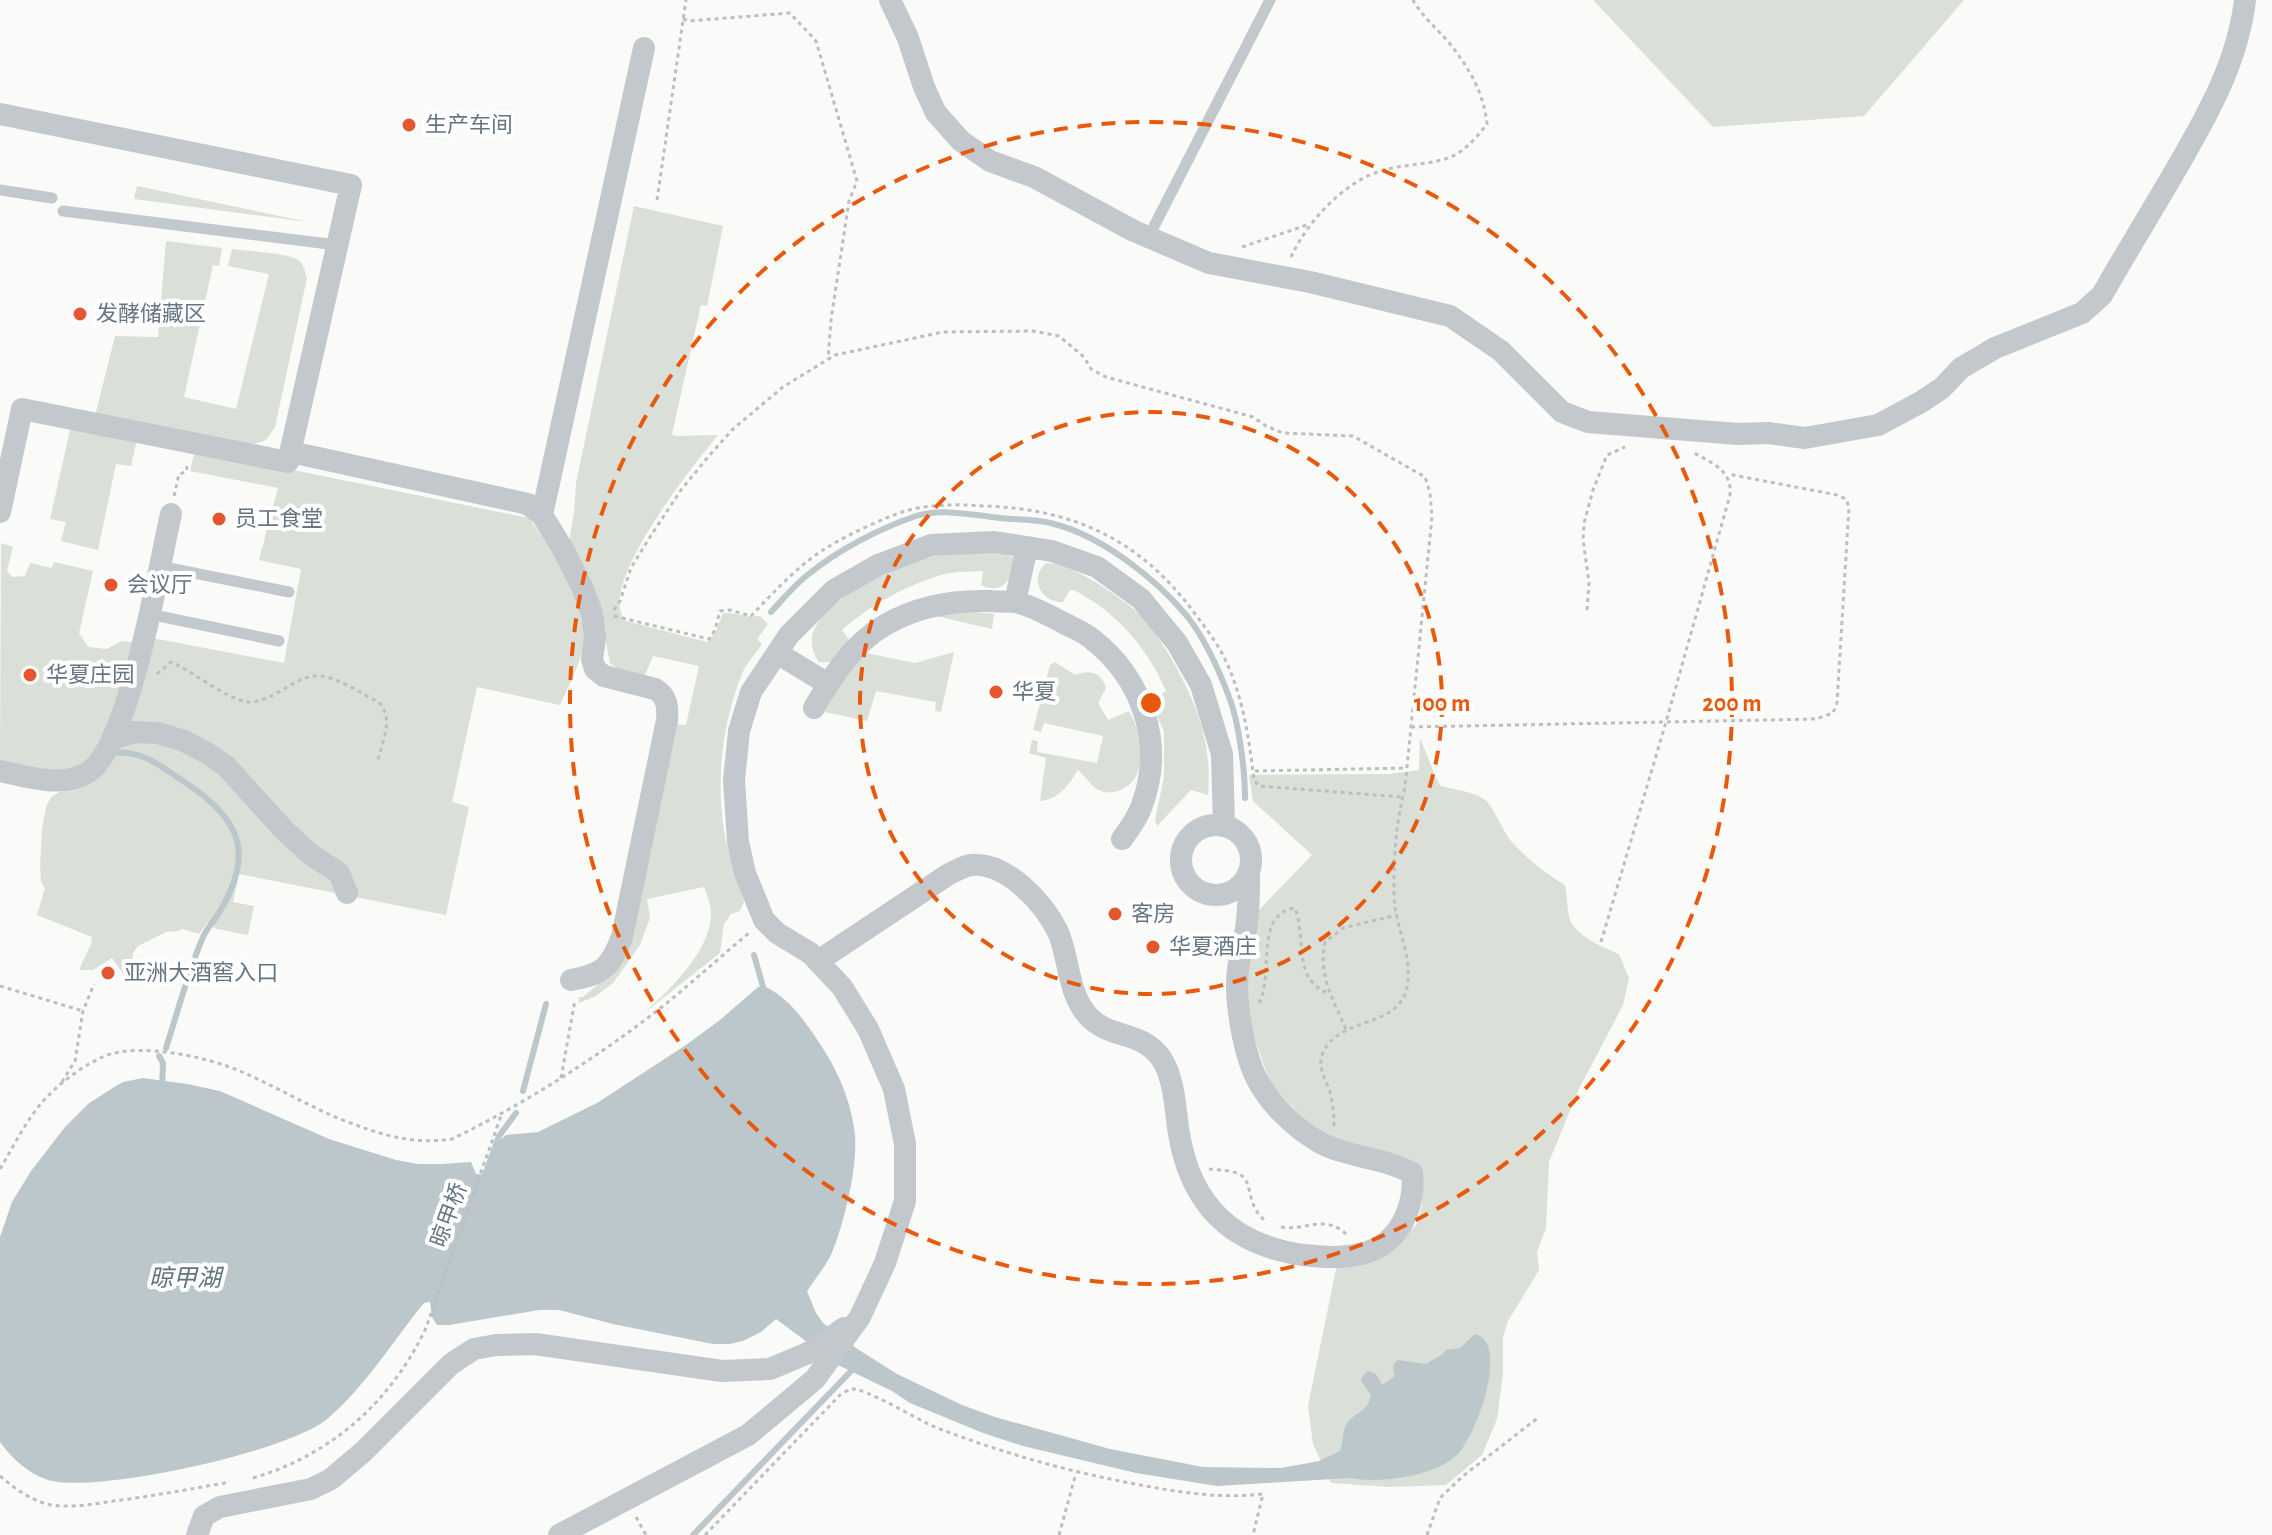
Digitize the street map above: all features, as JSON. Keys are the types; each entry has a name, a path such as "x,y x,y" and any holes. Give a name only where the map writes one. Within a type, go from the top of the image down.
{"street":[{"path":"890,0 936,113 961,141 990,161 1034,177 1148,238 1209,263 1281,276 1450,316 1501,351 1562,412 1588,422 1805,438 1878,425 1921,402 1942,388 1961,368 1995,348 2082,313 2102,295 2201,126 2224,79 2237,41 2245,0"},
{"path":"542,515 644,48"},
{"path":"0,114 351,185 288,462 22,409 0,512"},
{"path":"291,452 528,504 542,515 582,587 592,613 595,638 592,659 595,669 604,676 655,689 666,699 668,708 622,937 610,962 595,976 575,979"},
{"path":"0,771 47,781 75,778 92,770 119,725 132,683 171,514"},
{"path":"559,1535 748,1435 815,1379 860,1317 885,1263 905,1201 905,1144 894,1089 868,1029 842,987 818,961 777,933 764,920 745,873 738,842 734,780 739,731 751,692 789,635 834,590 878,565 931,545 994,542 1052,551 1097,567 1141,599 1177,643 1201,685 1222,754 1224,826"},
{"path":"1015,602 1027,547"},
{"path":"814,708 835,671 850,655 883,626 919,609 965,601 1015,602 1043,613 1091,637 1115,660 1134,689 1148,721 1152,760 1143,803 1122,839"},
{"path":"777,653 828,684"},
{"path":"112,739 134,732 158,733 184,741 207,753 226,766 285,831 339,873 347,893"},
{"path":"818,961 949,874 970,865 993,868 1015,879 1038,901 1058,933 1076,998 1090,1017 1115,1034 1139,1038 1162,1059 1169,1077 1186,1165 1198,1194 1219,1218 1251,1241 1279,1251 1321,1257 1355,1255 1384,1244 1397,1231 1409,1210 1414,1188 1412,1173 1397,1165 1319,1142 1282,1113 1258,1082 1243,1033 1238,1002 1238,971 1249,906 1250,849 1235,830 1213,825 1193,834 1182,853 1184,875 1190,884 1210,895 1234,891 1243,884 1249,873"},
{"path":"197,1535 204,1516 220,1507 311,1489 331,1479 363,1452 451,1364 474,1349 535,1344 722,1371 770,1369 808,1353 860,1317"}],"lane":[{"path":"1148,238 1270,0"},
{"path":"0,190 52,198"},
{"path":"63,211 337,245"},
{"path":"159,566 289,592"},
{"path":"149,614 279,641"}],"path":[{"path":"657,200 686,0"},
{"path":"1281,276 1310,224 1348,188 1380,170 1451,157 1473,141 1487,124 1485,102 1477,85 1450,44 1421,14 1413,0"},
{"path":"683,19 790,13 816,41 857,181 849,201 828,359"},
{"path":"1240,248 1310,224"},
{"path":"171,514 179,474 186,472 193,443"},
{"path":"1587,610 1589,583 1584,523 1607,455 1628,446"},
{"path":"1601,942 1730,495 1732,483 1726,474 1688,450"},
{"path":"1411,727 1816,719 1833,713 1837,703 1849,507 1846,499 1726,474"},
{"path":"132,683 146,680 171,662 230,696 253,702 273,696 311,676 328,677 384,707 388,715 387,724 378,760"},
{"path":"1253,771 1407,768"},
{"path":"1243,1033 1264,993 1271,925 1286,909 1295,908 1298,914 1308,978 1315,988 1330,994"},
{"path":"1346,1029 1323,978 1325,942 1343,928 1397,915"},
{"path":"0,1169 45,1099 57,1088 79,1070 108,1055 143,1050 174,1053 240,1071 372,1132 412,1142 452,1139 561,1078 647,1018 764,920"},
{"path":"561,1078 575,979"},
{"path":"57,1088 75,1061 83,1011 94,984"},
{"path":"0,986 83,1011"},
{"name":"晾甲桥","path":"252,1478 308,1457 353,1425 389,1388 412,1357 426,1328 503,1112"},
{"path":"1186,1165 1242,1176 1246,1180 1251,1204 1271,1225"},
{"path":"1279,1227 1335,1225 1365,1252"},
{"path":"705,1535 840,1395 851,1389 862,1390 921,1421 976,1443 1076,1473 1182,1493 1263,1494 1253,1535"},
{"path":"1427,1535 1440,1498 1463,1476 1539,1417"},
{"path":"1059,1535 1076,1473"},
{"path":"0,1476 27,1496 62,1506 159,1495 238,1481"}],"shaded area":[{"path":"1593,0 1964,0 1864,116 1713,127"},
{"path":"137,186 308,222 134,199"},
{"path":"634,206 723,226 707,306 701,305 672,434 718,435 651,526 623,582 620,605 626,621 707,642 715,633 723,613 760,616 768,624 757,639 762,644 744,670 735,693 722,752 724,831 744,902 740,911 731,914 724,924 720,953 639,1017 674,984 696,956 710,926 711,911 704,887 647,899 650,918 640,945 613,983 596,996 579,1003 579,997 610,974 672,724 686,725 699,666 653,656 645,675 620,671 610,663 604,632 569,542 576,483"},
{"path":"166,241 222,248 219,266 213,265 184,397 236,409 269,274 228,266 232,249 286,256 298,260 303,266 307,278 275,427 266,440 245,447 95,416 115,336 158,337"},
{"path":"71,426 137,439 131,466 116,464 98,550 61,541 66,522 50,519"},
{"path":"195,450 529,518 578,596 585,622 584,643 560,705 477,687 452,802 469,807 446,915 239,874 233,902 254,906 248,935 217,929 207,923 199,934 183,929 166,932 138,946 133,953 131,979 124,975 112,958 93,970 79,970 92,937 37,915 45,888 41,882 40,865 46,807 51,797 66,788 130,725 149,661 152,638 284,663 301,569 259,560 278,488 190,471"},
{"path":"1,543 13,547 7,571 12,577 25,576 30,563 52,568 54,562 93,571 79,633 88,647 107,649 121,641 134,642 119,710 86,765 53,773 0,761"},
{"path":"997,551 1015,558 1012,572 1002,586 989,588 981,585 983,571 950,573 917,583 890,596 853,621 842,630 851,642 834,660 819,662 812,646 815,629 825,614 859,587 921,559"},
{"path":"1046,563 1066,567 1085,576 1136,611 1164,647 1191,698 1206,744 1208,795 1191,790 1157,826 1155,820 1164,777 1164,731 1154,710 1154,699 1166,691 1140,646 1104,609 1074,590 1070,590 1063,602 1043,594 1038,576"},
{"path":"965,611 994,614 992,629 936,616"},
{"path":"954,652 941,712 935,711 936,702 876,691 867,721 825,712 843,677 866,653 915,663"},
{"path":"1055,662 1075,675 1090,672 1101,678 1106,688 1098,703 1108,720 1129,711 1137,729 1141,751 1138,772 1123,789 1101,791 1078,770 1058,794 1040,801 1046,758 1029,753 1032,740 1038,741 1037,752 1097,763 1103,736 1044,723 1041,732 1033,730 1050,665"},
{"path":"1420,738 1441,786 1474,794 1487,802 1517,847 1565,885 1572,923 1590,940 1619,954 1629,978 1623,1005 1578,1091 1549,1162 1546,1228 1537,1252 1539,1270 1508,1321 1503,1337 1503,1374 1497,1419 1482,1455 1446,1485 1389,1487 1331,1483 1313,1444 1308,1406 1336,1269 1339,1264 1389,1249 1417,1224 1422,1204 1422,1178 1339,1145 1309,1124 1271,1085 1254,1037 1245,995 1257,912 1312,855 1253,801 1249,775 1390,774 1419,770"}],"water":[{"name":"晾甲湖","path":"764,986 787,1002 811,1030 835,1069 852,1115 855,1157 846,1210 831,1255 807,1291 823,1323 856,1348 897,1374 995,1417 1110,1449 1203,1467 1281,1468 1319,1461 1340,1451 1346,1425 1369,1401 1371,1395 1361,1378 1368,1371 1376,1374 1382,1385 1395,1376 1393,1367 1398,1360 1427,1364 1446,1350 1460,1348 1475,1334 1485,1341 1490,1354 1490,1372 1480,1412 1464,1445 1447,1462 1407,1477 1217,1486 1136,1473 1023,1446 983,1433 910,1403 838,1365 776,1319 761,1332 743,1341 713,1344 559,1310 539,1310 437,1325 432,1317 430,1302 424,1303 366,1378 327,1419 306,1432 275,1444 151,1475 77,1483 52,1481 29,1471 0,1442 0,1237 12,1202 31,1171 65,1127 88,1104 111,1089 123,1082 143,1078 220,1091 329,1139 418,1164 471,1162 476,1174 487,1175 499,1141 506,1135 538,1132 597,1103 686,1045 758,987"}],"waterway":[{"path":"771,612 801,581 830,558 872,534 916,516 958,513 1041,521 1072,530 1091,538 1144,574 1187,616 1200,635 1233,707 1241,747 1245,798"},
{"path":"115,753 144,757 204,796 230,824 239,854 231,890 203,937 166,1048"},
{"path":"754,955 765,994"},
{"path":"523,1091 546,1004"},
{"path":"159,1056 163,1063 162,1088"},
{"path":"483,1181 499,1136 516,1113"},
{"path":"693,1535 854,1368"}],"place":[{"name":"生产车间","path":"409,125"},
{"name":"发酵储藏区","path":"80,314"},
{"name":"员工食堂","path":"219,519"},
{"name":"会议厅","path":"111,585"},
{"name":"华夏庄园","path":"30,675"},
{"name":"华夏","path":"996,692"},
{"name":"客房","path":"1115,914"},
{"name":"华夏酒庄","path":"1153,947"},
{"name":"亚洲大酒窖入口","path":"108,973"}]}
